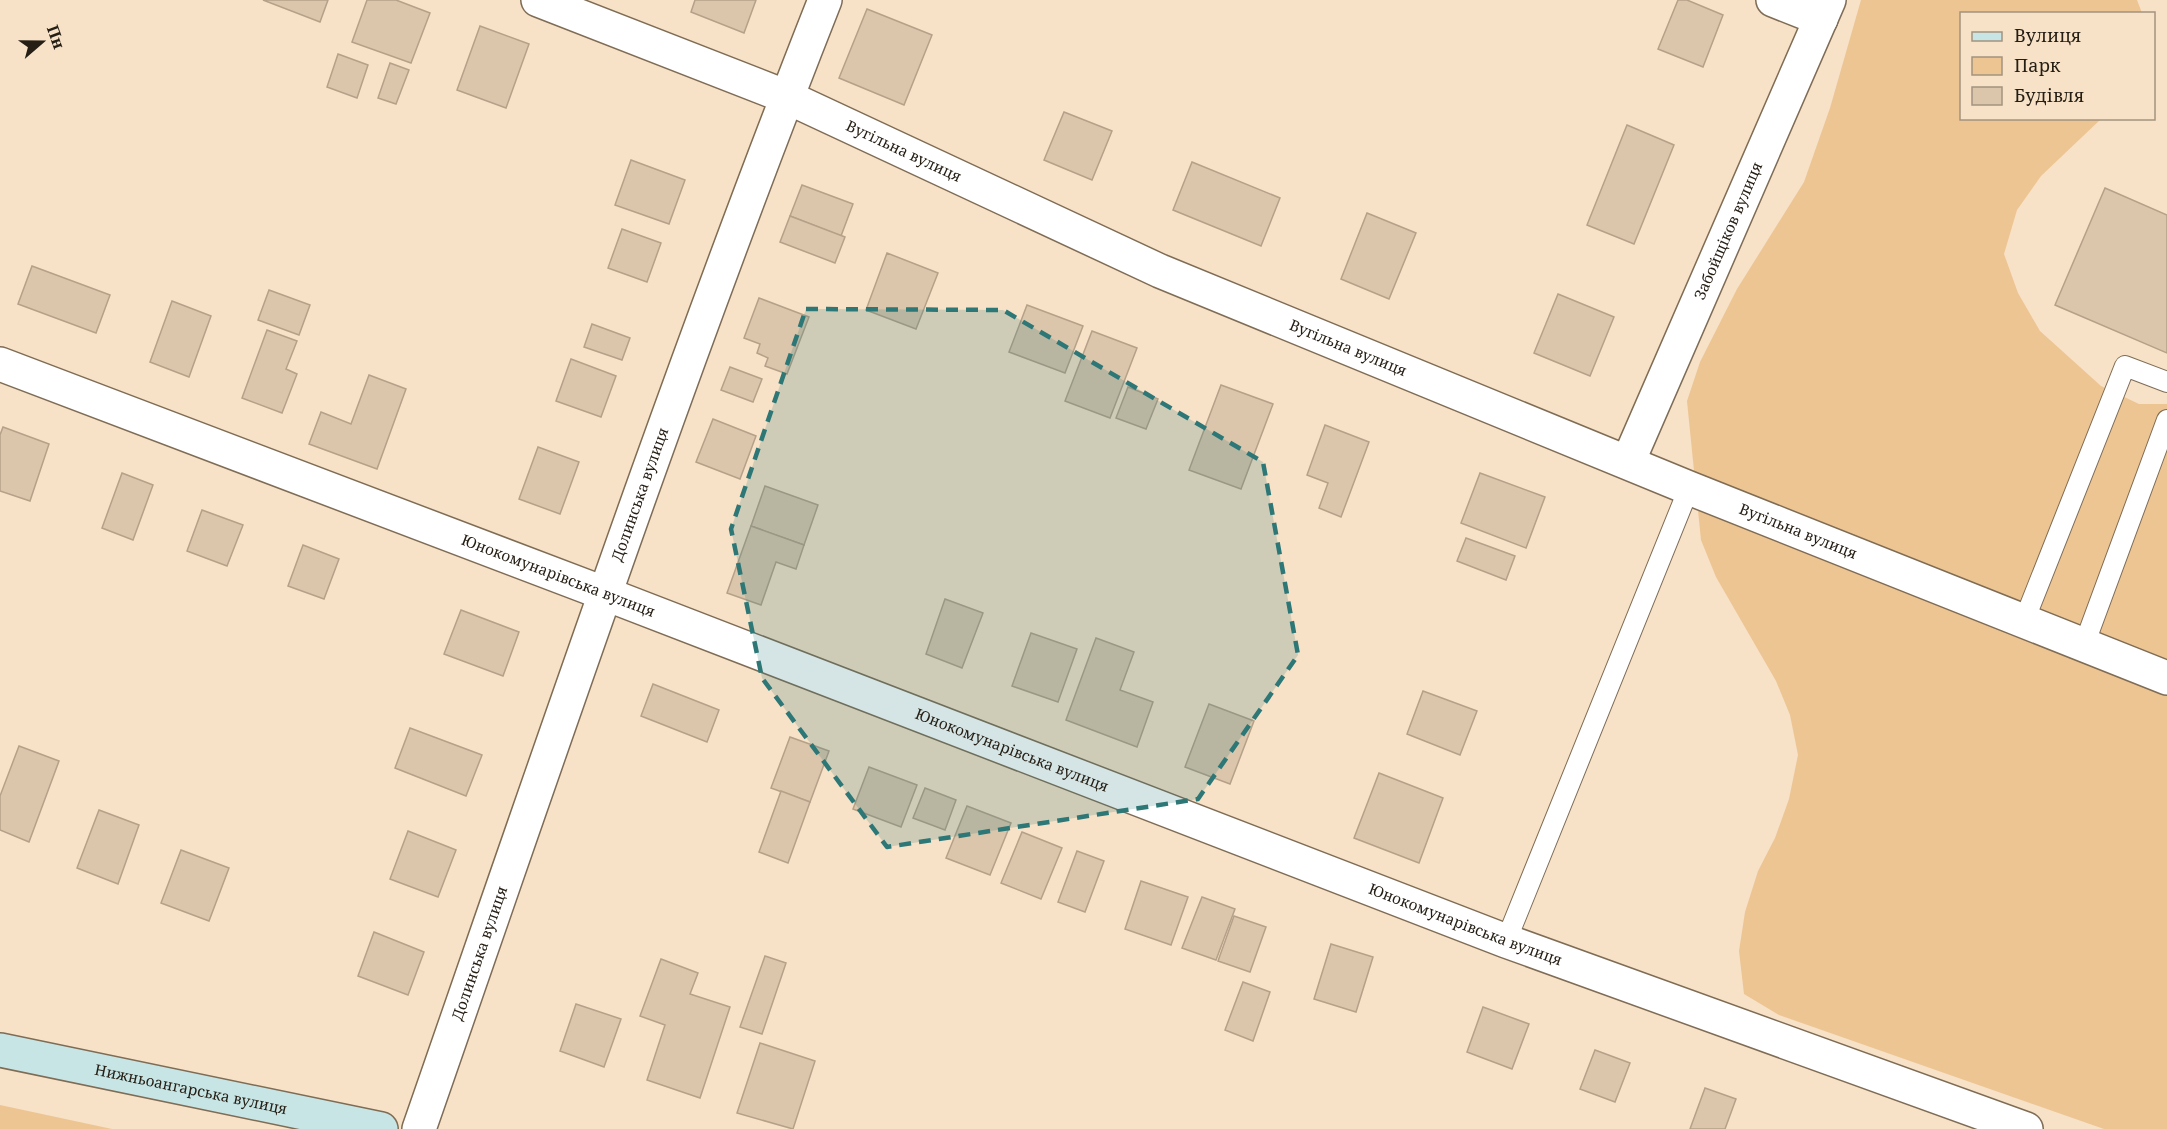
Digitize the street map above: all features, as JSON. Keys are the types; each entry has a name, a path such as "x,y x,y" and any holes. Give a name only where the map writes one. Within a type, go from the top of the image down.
{"street":[{"name":"Вугільна вулиця","path":"538,0 787,97 1160,271 1689,488 2167,678"},
{"name":"Долинська вулиця","path":"418,1129 606,594 787,97 825,0"},
{"path":"1773,0 1825,10"},
{"name":"Забойщiков вулиця","path":"1628,462 1825,10"},
{"name":"Юнокомунарівська вулиця","path":"0,364 606,594 1506,941 2026,1129"},
{"name":"Нижньоангарська вулиця","path":"0,1050 381,1129"}],"lane":[{"path":"2024,621 2126,366 2167,382"},
{"path":"2084,645 2167,420"},
{"path":"1506,941 1689,488"}],"highlighted area":[{"path":"806,309 1003,310 1263,462 1298,655 1198,799 887,847 762,678 731,529"}],"green space":[{"path":"1861,0 2137,0 2142,12 1960,12 1960,120 2100,120 2041,176 2017,210 2004,254 2018,293 2040,331 2101,386 2139,404 2167,404 2167,1129 2104,1129 1779,1015 1744,994 1739,951 1745,912 1758,871 1775,838 1789,799 1798,755 1790,715 1776,681 1716,577 1701,540 1687,401 1700,362 1737,289 1804,182 1830,108"},
{"path":"0,1105 112,1129 0,1129"}],"building":[{"path":"263,0 328,0 320,22"},
{"path":"367,0 396,0 430,13 411,63 352,42"},
{"path":"695,0 756,0 744,33 691,12"},
{"path":"1678,0 1687,0 1723,15 1703,67 1658,49"},
{"path":"867,9 932,35 904,105 839,78"},
{"path":"480,26 529,44 506,108 457,90"},
{"path":"338,54 368,65 357,98 327,87"},
{"path":"390,63 409,70 396,104 378,98"},
{"path":"1064,112 1112,131 1092,180 1044,160"},
{"path":"1627,125 1674,145 1634,244 1587,225"},
{"path":"631,160 685,180 669,224 615,205"},
{"path":"1192,162 1280,198 1261,246 1173,210"},
{"path":"802,185 853,204 841,236 790,216"},
{"path":"2105,188 2167,215 2167,353 2055,305"},
{"path":"1367,213 1416,233 1389,299 1341,279"},
{"path":"790,216 845,237 835,263 780,242"},
{"path":"622,229 661,243 647,282 608,268"},
{"path":"887,253 938,273 916,329 866,310"},
{"path":"32,266 110,295 96,333 18,304"},
{"path":"269,290 310,305 299,335 258,320"},
{"path":"1558,294 1614,317 1590,376 1534,353"},
{"path":"759,298 809,317 787,374 765,366 768,358 757,353 760,344 744,338"},
{"path":"172,301 211,316 189,377 150,362"},
{"path":"1027,305 1083,326 1065,373 1009,352"},
{"path":"592,324 630,338 622,360 584,347"},
{"path":"267,330 297,341 286,369 297,374 282,413 242,398"},
{"path":"1092,331 1137,348 1110,418 1065,401"},
{"path":"571,359 616,376 601,417 556,401"},
{"path":"730,367 762,379 753,402 721,390"},
{"path":"369,375 406,389 377,469 309,444 321,412 351,424"},
{"path":"1221,385 1273,404 1241,489 1189,470"},
{"path":"1128,387 1158,399 1146,429 1116,418"},
{"path":"713,419 756,436 740,479 696,462"},
{"path":"1325,425 1369,442 1341,517 1319,508 1328,483 1307,475"},
{"path":"3,427 49,444 30,501 0,491 0,435"},
{"path":"538,447 579,462 560,514 519,499"},
{"path":"122,473 153,485 133,540 102,528"},
{"path":"1480,473 1545,497 1526,548 1461,523"},
{"path":"765,486 818,505 804,545 751,526"},
{"path":"202,510 243,525 227,566 187,551"},
{"path":"751,526 804,545 796,569 776,562 761,605 727,593"},
{"path":"1466,538 1515,556 1506,580 1457,561"},
{"path":"303,545 339,559 324,599 288,586"},
{"path":"945,599 983,613 962,668 926,654"},
{"path":"461,610 519,632 503,676 444,654"},
{"path":"1031,633 1077,649 1058,702 1012,686"},
{"path":"1096,638 1134,652 1120,690 1153,702 1137,747 1066,720"},
{"path":"653,684 719,710 707,742 641,716"},
{"path":"1423,691 1477,711 1460,755 1407,734"},
{"path":"1209,704 1254,721 1230,784 1185,767"},
{"path":"410,728 482,755 466,796 395,768"},
{"path":"790,737 829,751 810,802 771,788"},
{"path":"19,746 59,761 29,842 0,830 0,796"},
{"path":"869,767 917,785 901,827 853,809"},
{"path":"1379,773 1443,798 1419,863 1354,838"},
{"path":"925,788 956,800 945,830 913,818"},
{"path":"781,791 810,802 788,863 759,852"},
{"path":"967,806 1011,823 990,875 946,858"},
{"path":"99,810 139,825 118,884 77,868"},
{"path":"408,831 456,850 438,897 390,879"},
{"path":"1022,832 1062,848 1041,899 1001,883"},
{"path":"181,850 229,868 209,921 161,903"},
{"path":"1077,851 1104,861 1085,912 1058,902"},
{"path":"1141,881 1188,897 1171,945 1125,929"},
{"path":"1202,897 1235,909 1216,960 1182,948"},
{"path":"1234,916 1266,927 1250,972 1218,961"},
{"path":"374,932 424,952 408,995 358,976"},
{"path":"1331,944 1373,957 1356,1012 1314,999"},
{"path":"765,956 786,963 762,1034 740,1027"},
{"path":"661,959 698,973 690,994 730,1007 700,1098 647,1080 665,1025 640,1016"},
{"path":"1243,982 1270,992 1253,1041 1225,1030"},
{"path":"576,1004 621,1019 604,1067 560,1051"},
{"path":"1483,1007 1529,1024 1512,1069 1467,1052"},
{"path":"760,1043 815,1061 793,1129 737,1113"},
{"path":"1595,1050 1630,1063 1615,1102 1580,1089"},
{"path":"1705,1088 1736,1099 1725,1129 1690,1129"}]}
